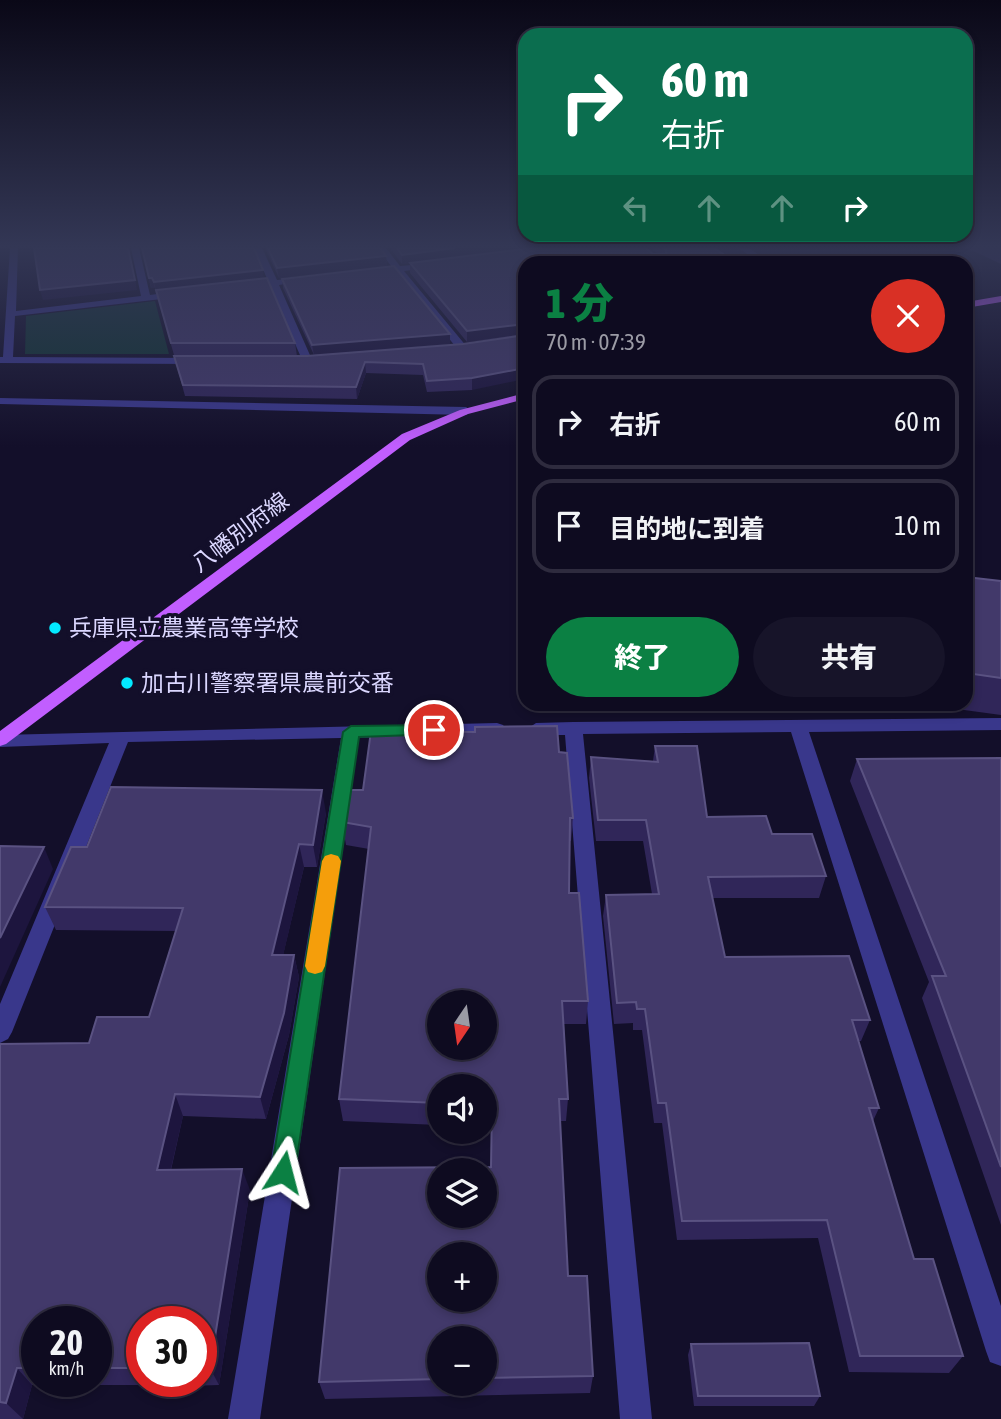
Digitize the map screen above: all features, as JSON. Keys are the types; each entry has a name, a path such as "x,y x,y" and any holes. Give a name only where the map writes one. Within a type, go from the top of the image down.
{"main road":[{"name":"八幡別府線","path":"0,741 406,437 435,421 518,398"}],"street":[{"path":"11,314 4,360 213,361"},
{"path":"289,314 309,362"},
{"path":"434,314 463,349"},
{"path":"450,350 475,347"},
{"path":"295,362 321,361"},
{"path":"0,401 466,411"},
{"path":"0,741 121,736 573,728 1001,724"},
{"path":"798,726 1001,1351"},
{"path":"573,728 636,1419"},
{"path":"244,1419 351,732"},
{"path":"0,1032 121,736"}],"green space":[{"path":"158,314 169,354 25,354 26,316"}],"building":[{"path":"163,314 283,314 295,343 171,343"},
{"path":"298,314 434,314 450,334 312,345"},
{"path":"453,314 518,314 518,325 467,331"},
{"path":"518,336 518,369 472,378 427,381 423,364 365,362 356,387 183,385 174,356 307,356 463,344"},
{"path":"973,578 1001,581 1001,678 973,674"},
{"path":"557,726 559,752 567,753 573,818 570,818 569,893 579,893 588,1001 562,1001 568,1099 559,1099 568,1276 587,1276 593,1376 497,1378 497,1326 427,1326 427,1379 319,1382 340,1168 427,1167 427,1228 497,1228 497,1158 491,1158 491,1144 497,1144 497,1074 427,1074 427,1103 339,1099 371,827 342,822 347,790 363,790 371,731 475,732 475,727"},
{"path":"655,746 697,746 707,817 766,816 772,834 812,834 826,876 708,877 725,957 849,956 870,1020 852,1020 879,1108 869,1108 914,1259 933,1259 963,1356 860,1356 827,1220 682,1221 666,1103 658,1103 645,1009 637,1009 636,1002 617,1003 606,895 659,894 646,820 598,820 591,757 658,762"},
{"path":"1001,758 1001,1167 932,976 946,976 857,759"},
{"path":"111,787 322,790 313,845 299,844 272,955 294,955 284,1013 260,1097 175,1094 157,1170 242,1169 217,1324 217,1306 126,1306 126,1368 112,1368 112,1306 21,1306 21,1368 17,1368 6,1403 0,1402 0,1044 89,1043 97,1017 149,1017 183,908 45,907 71,847 87,847"},
{"path":"0,846 44,847 0,938"},
{"path":"809,1343 820,1396 698,1396 691,1344"}],"slow traffic":[{"path":"315,966 331,861"}],"place":[{"name":"兵庫県立農業高等学校","path":"55,628"},
{"name":"加古川警察署県農前交番","path":"127,683"}],"route":[{"path":"283,1172 351,732 434,730"}]}
